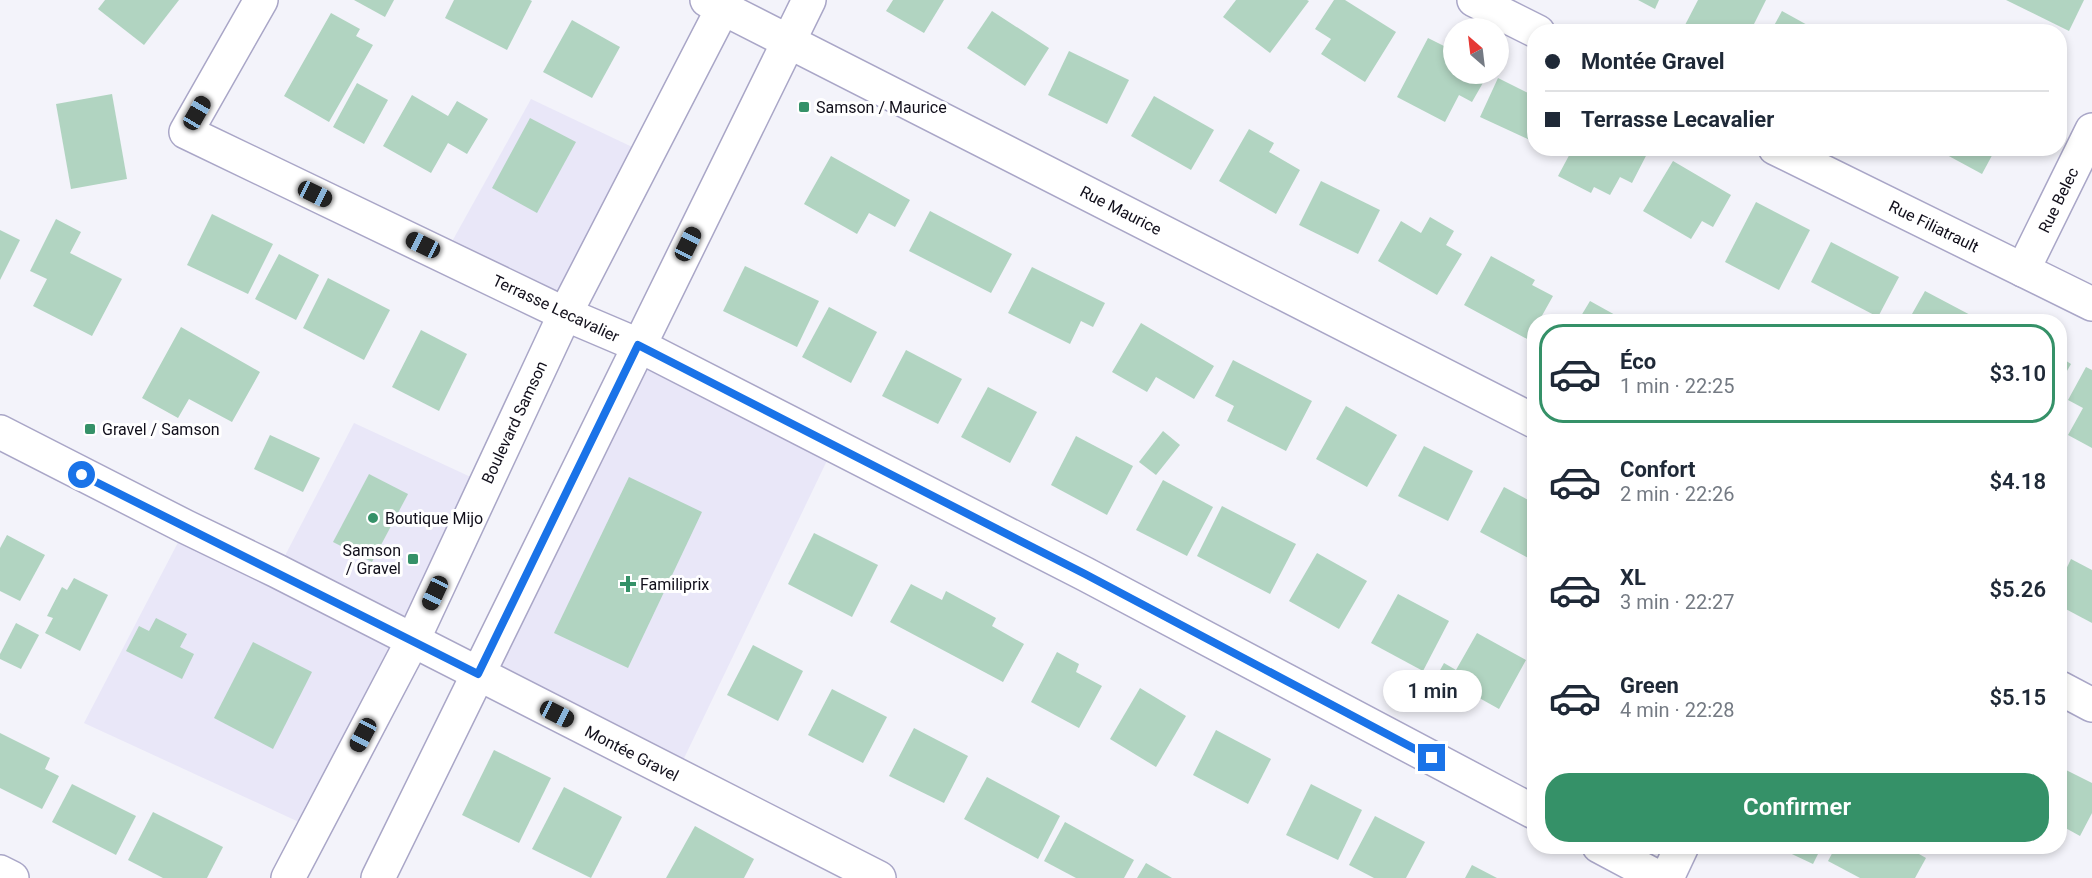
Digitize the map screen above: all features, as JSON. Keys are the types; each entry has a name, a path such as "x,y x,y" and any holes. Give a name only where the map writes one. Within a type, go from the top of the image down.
{"street":[{"name":"Terrasse Lecavalier","path":"261,0 186,132 565,314 638,345 1085,574 1527,808"},
{"path":"378,878 808,0"},
{"path":"1474,0 1527,26"},
{"name":"Boulevard Samson","path":"288,878 413,640 565,314 719,3"},
{"name":"Rue Maurice","path":"719,3 788,41 1527,417"},
{"name":"Rue Belec","path":"2023,270 2092,130"},
{"name":"Rue Filiatrault","path":"1791,156 2092,304"},
{"name":"Montée Gravel","path":"0,432 413,640 838,869 879,878"},
{"path":"2067,692 2092,705"},
{"path":"1614,854 1659,878"},
{"path":"1667,878 1678,854"},
{"path":"0,872 12,878"}],"shaded area":[{"path":"531,99 647,154 565,314 444,256"},
{"path":"638,345 834,446 676,775 479,674"},
{"path":"354,423 486,484 314,829 84,723 186,527 277,571"}],"building":[{"path":"105,0 179,0 144,45 98,9"},
{"path":"354,0 394,0 385,17"},
{"path":"454,0 532,1 507,50 445,18"},
{"path":"893,0 944,0 924,33 886,11"},
{"path":"1236,0 1309,1 1270,53 1223,17"},
{"path":"1334,0 1345,0 1396,32 1365,82 1321,54 1331,39 1315,29"},
{"path":"1638,0 1659,0 1655,9"},
{"path":"1698,0 1766,0 1754,24 1686,24"},
{"path":"2006,0 2084,0 2069,31 2067,24 2055,24"},
{"path":"992,11 1049,48 1025,86 967,48"},
{"path":"1782,11 1806,24 1775,24"},
{"path":"331,13 360,29 356,36 373,45 329,122 284,96"},
{"path":"572,20 620,47 592,98 543,72"},
{"path":"1428,38 1443,46 1443,84 1482,84 1472,102 1459,95 1445,122 1397,97"},
{"path":"1069,51 1129,80 1107,124 1048,95"},
{"path":"357,83 388,100 364,144 333,127"},
{"path":"1495,84 1509,84 1527,92 1527,139 1480,117"},
{"path":"112,94 127,179 71,189 56,104"},
{"path":"412,95 448,116 457,101 488,119 467,154 448,143 431,173 383,146"},
{"path":"1154,96 1214,130 1191,170 1131,136"},
{"path":"530,118 576,142 537,213 492,188"},
{"path":"1249,129 1274,143 1269,152 1300,170 1276,214 1219,181"},
{"path":"831,156 910,200 895,227 869,213 857,234 804,204"},
{"path":"1569,156 1646,156 1632,183 1620,177 1610,195 1594,187 1591,193 1558,176"},
{"path":"1949,156 1992,156 1982,174"},
{"path":"1673,161 1731,195 1713,227 1702,221 1691,239 1643,211"},
{"path":"1321,181 1380,210 1358,254 1299,225"},
{"path":"1756,202 1810,230 1779,290 1725,262"},
{"path":"930,211 1012,254 991,293 909,251"},
{"path":"212,214 273,244 248,294 187,265"},
{"path":"1430,217 1454,231 1446,245 1462,254 1437,295 1378,261 1401,221 1421,233"},
{"path":"56,219 81,232 70,253 122,279 92,336 33,306 47,279 30,271"},
{"path":"0,230 20,240 0,280"},
{"path":"1831,242 1899,277 1880,314 1872,314 1811,282"},
{"path":"279,254 319,275 296,320 255,299"},
{"path":"1491,256 1535,280 1532,285 1553,296 1543,314 1527,314 1527,339 1464,305"},
{"path":"745,266 819,301 797,347 723,311"},
{"path":"1032,267 1105,303 1093,327 1081,321 1070,344 1008,313"},
{"path":"328,278 390,310 364,360 303,328"},
{"path":"1925,291 1968,314 1912,314"},
{"path":"1590,301 1613,314 1582,314"},
{"path":"829,307 877,332 851,383 802,357"},
{"path":"1141,323 1214,366 1194,399 1156,377 1147,392 1112,372"},
{"path":"181,327 260,372 232,422 189,399 178,418 142,398"},
{"path":"421,330 467,354 439,411 392,387"},
{"path":"906,350 962,379 938,424 882,396"},
{"path":"1233,360 1312,401 1286,451 1227,421 1234,406 1215,396"},
{"path":"2086,367 2092,370 2092,448 2068,435 2083,408 2068,400"},
{"path":"988,387 1037,412 1010,463 961,437"},
{"path":"1346,406 1397,435 1367,487 1316,459"},
{"path":"1163,431 1180,445 1156,475 1139,462"},
{"path":"270,435 320,458 303,492 254,469"},
{"path":"1076,436 1133,466 1107,515 1051,485"},
{"path":"1424,446 1473,471 1448,521 1398,496"},
{"path":"369,474 408,494 372,562 333,542"},
{"path":"629,477 702,512 628,668 554,633"},
{"path":"1163,480 1213,507 1187,556 1136,530"},
{"path":"1504,487 1527,499 1527,557 1480,532"},
{"path":"1222,506 1296,544 1270,594 1197,556"},
{"path":"814,533 878,565 852,617 788,584"},
{"path":"7,535 45,555 20,601 0,591 0,548"},
{"path":"1317,553 1367,581 1339,629 1289,601"},
{"path":"2071,559 2092,570 2092,623 2067,610 2067,567"},
{"path":"74,578 108,595 80,651 45,633 53,618 47,616 62,587 67,590"},
{"path":"911,584 942,600 946,591 996,618 992,626 1024,644 1003,682 890,622"},
{"path":"1398,594 1449,621 1423,671 1371,643"},
{"path":"156,618 187,634 180,647 194,654 182,679 126,651 139,626 149,631"},
{"path":"16,623 39,635 21,669 0,659 0,654"},
{"path":"1477,633 1526,660 1499,709 1456,685 1448,700 1429,690 1444,663 1456,670"},
{"path":"253,642 312,672 273,749 214,718"},
{"path":"753,645 803,671 778,721 727,695"},
{"path":"1057,652 1079,664 1076,672 1102,686 1079,728 1031,702"},
{"path":"1140,688 1186,716 1156,767 1110,739"},
{"path":"832,689 887,717 863,763 808,735"},
{"path":"914,728 968,756 944,803 889,776"},
{"path":"1216,730 1271,759 1248,804 1193,775"},
{"path":"0,733 50,758 45,769 59,776 42,809 0,788"},
{"path":"494,750 551,778 519,843 462,815"},
{"path":"2067,770 2092,783 2092,813 2080,836 2067,829"},
{"path":"987,777 1060,816 1038,859 964,819"},
{"path":"72,784 136,816 116,855 52,822"},
{"path":"1311,784 1362,810 1338,860 1286,835"},
{"path":"564,787 622,817 591,878 532,849"},
{"path":"153,812 223,847 207,878 163,878 128,860"},
{"path":"1375,816 1425,842 1406,878 1374,878 1349,865"},
{"path":"1065,822 1134,860 1124,878 1076,878 1044,861"},
{"path":"695,826 754,859 744,878 666,878"},
{"path":"1792,854 1818,854 1813,864"},
{"path":"1832,854 1919,854 1926,858 1915,878 1860,878 1828,861"},
{"path":"1146,863 1172,878 1137,878"},
{"path":"1472,865 1497,878 1465,878"}],"place":[{"name":"Samson / Maurice","path":"804,107"},
{"name":"Gravel / Samson","path":"90,429"},
{"name":"Boutique Mijo","path":"373,518"},
{"name":"Samson / Gravel","path":"413,559"},
{"name":"Familiprix","path":"628,584"}],"route":[{"path":"82,475 478,674 638,345 1085,574 1432,758"}]}
